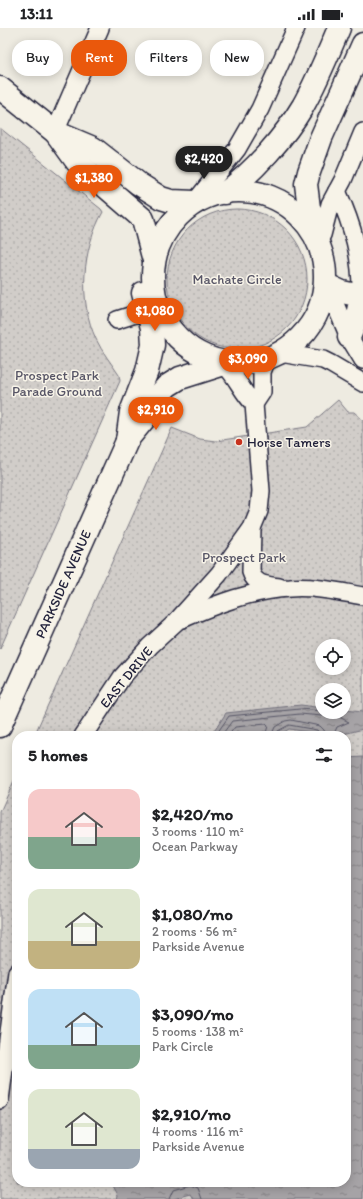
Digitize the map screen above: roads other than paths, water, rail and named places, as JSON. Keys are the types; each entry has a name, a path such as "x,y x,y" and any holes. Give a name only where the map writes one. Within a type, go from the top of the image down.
{"main road":[{"path":"225,193 241,181 264,156 302,107 339,28"},
{"path":"0,88 55,132 77,162 142,219 153,257 152,273 161,310 170,324 190,348 202,355 224,364 253,362 273,356 291,346 309,327 319,308 327,285 322,235 309,208 306,184 308,172 321,138 363,44"},
{"path":"55,132 92,148 139,184 161,198 171,201 195,202 225,193 260,195 285,205 297,214 306,225 324,256"},
{"name":"PARKSIDE AVENUE","path":"0,726 126,441 131,412 142,386 151,358 152,334 148,310 142,290 143,274 173,223 195,202"},
{"path":"327,285 342,292 361,296 356,321 349,337"},
{"name":"PARKSIDE AVENUE","path":"126,441 145,418 155,400 167,386 180,378 224,364"}],"street":[{"path":"55,132 100,28"},
{"path":"195,202 237,149 260,109 296,28"},
{"path":"322,235 330,204 363,132"},
{"path":"337,191 350,221 359,252 362,273 361,296"},
{"path":"327,285 349,337 363,360"},
{"path":"117,320 148,310"},
{"path":"224,364 238,381 244,395 254,404 262,392 262,372 273,356 323,360 363,383"},
{"name":"EAST DRIVE","path":"86,731 122,677 150,646 175,623 219,574 235,555 252,528 259,511 261,491 254,404"},
{"name":"EAST DRIVE","path":"252,528 251,572 253,578 261,584 363,596"},
{"name":"EAST DRIVE","path":"175,623 212,606 266,591 291,588"},
{"path":"0,1100 12,1010"}],"water":[{"path":"301,705 315,707 315,719 351,719 351,711 363,712 363,729 351,732 302,731 289,729 286,731 214,731 226,713"},
{"path":"363,757 363,1199 194,1199 191,1194 173,1199 117,1199 118,1195 114,1187 351,1187 351,758"}],"place":[{"name":"Horse Tamers","path":"239,442"}],"park label":[{"name":"Machate Circle","path":"237,279"},
{"name":"Prospect Park Parade Ground","path":"57,384"},
{"name":"Prospect Park","path":"244,557"}]}
